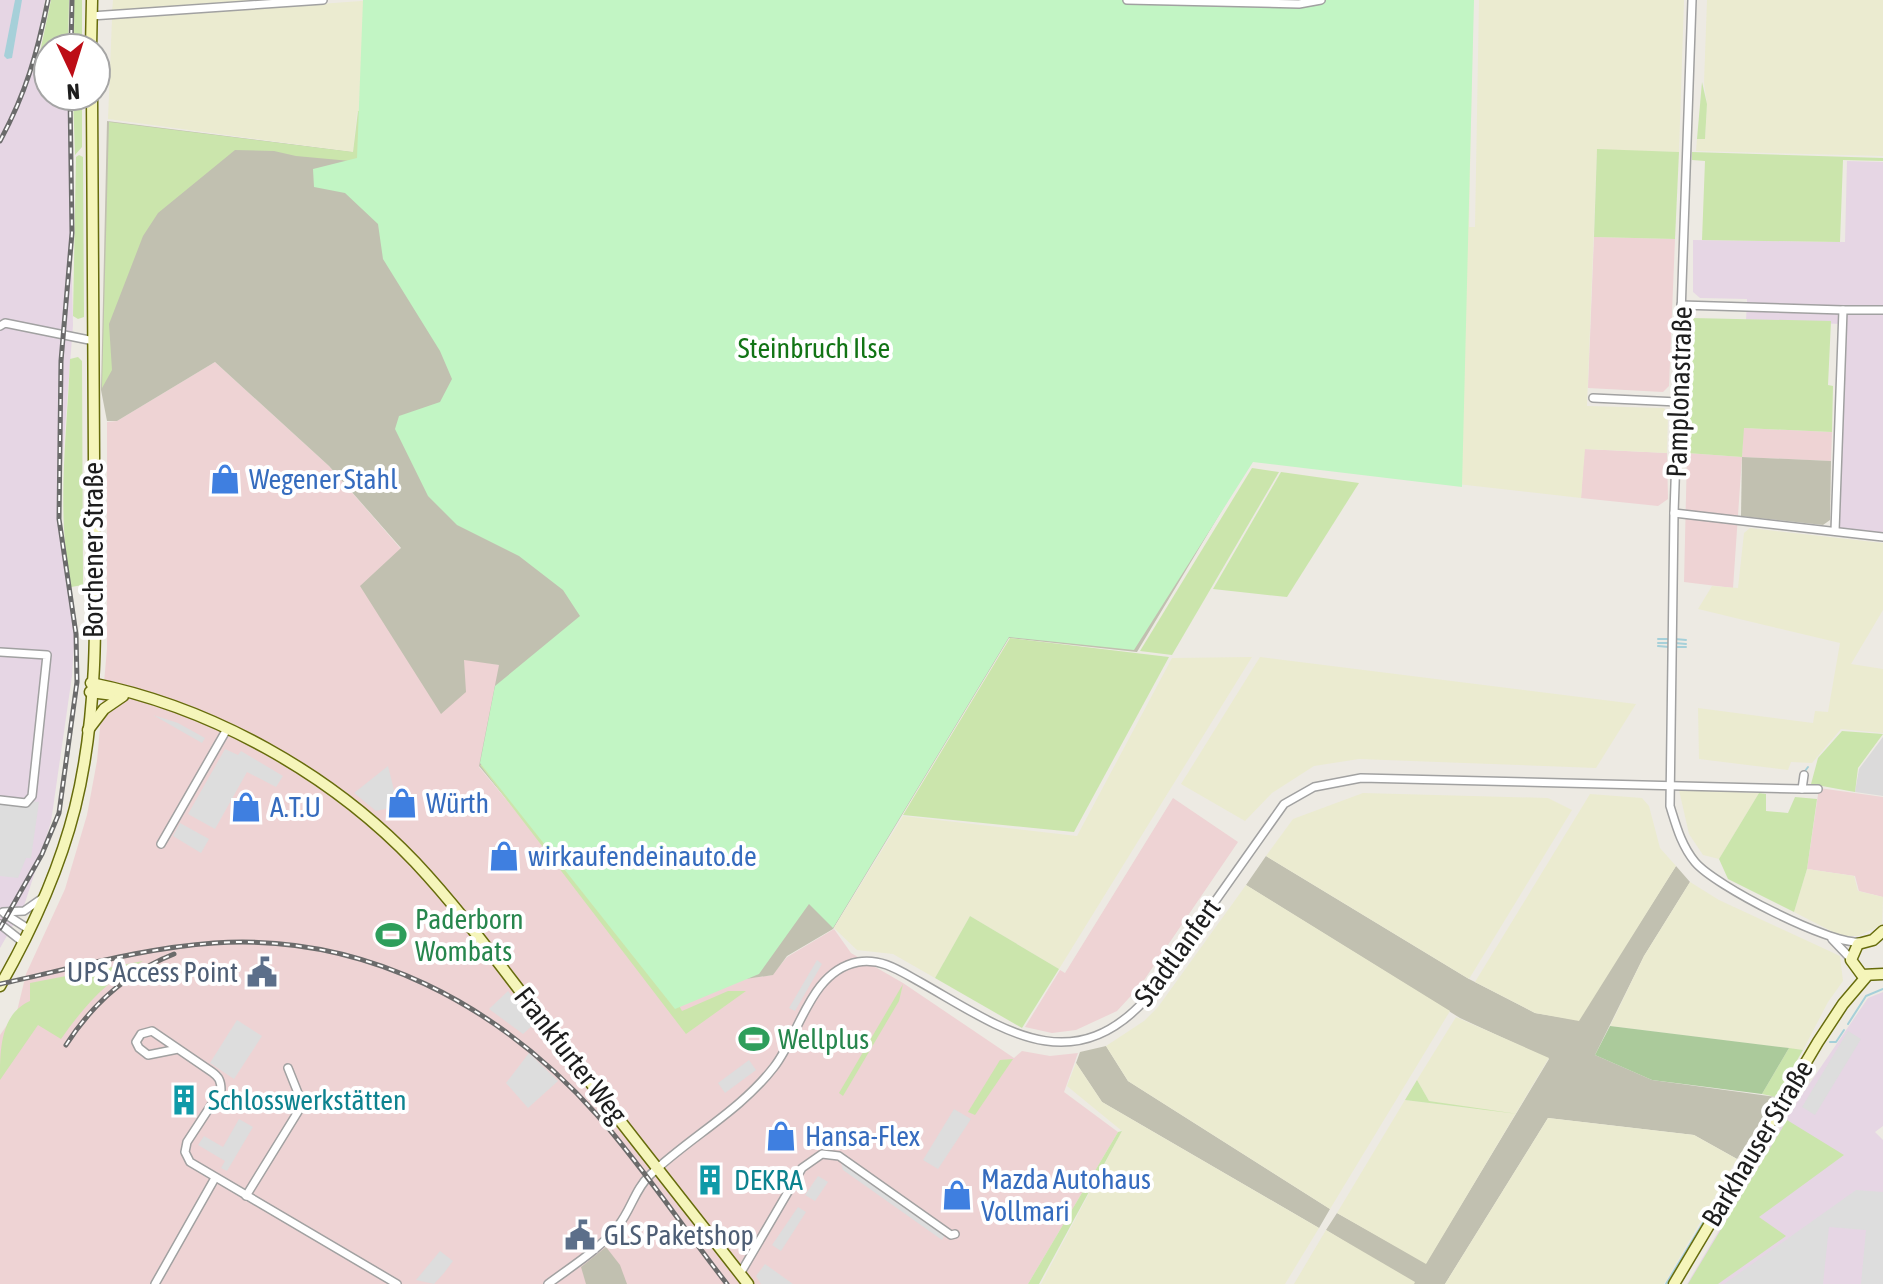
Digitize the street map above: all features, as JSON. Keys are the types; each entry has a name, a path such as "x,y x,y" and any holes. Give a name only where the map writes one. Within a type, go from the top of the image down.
{"main road":[{"path":"91,32 92,0"},
{"name":"Borchener Straße","path":"0,986 24,943 45,895 74,809 87,732 91,688 94,341 92,112"},
{"name":"Frankfurter Weg","path":"91,688 123,696 140,695"},
{"name":"Frankfurter Weg","path":"91,688 140,695 177,706 227,729 305,772 359,812 413,860 497,960 748,1284"},
{"path":"87,732 104,709 123,696"},
{"path":"1865,941 1883,931"},
{"path":"1865,941 1883,946"},
{"name":"Barkhauser Straße","path":"1674,1284 1843,1004 1853,964 1852,952 1865,941"},
{"path":"1853,964 1877,974"},
{"name":"Barkhauser Straße","path":"1843,1004 1877,974"}],"street":[{"path":"91,16 323,0"},
{"path":"1127,0 1299,4 1321,0"},
{"name":"Pamplonastraße","path":"1692,0 1674,513 1670,806 1679,836 1695,862 1723,886 1827,936"},
{"path":"1681,305 1883,310"},
{"path":"1835,531 1843,310"},
{"path":"0,326 8,323 94,341"},
{"path":"1593,398 1678,402"},
{"path":"1674,513 1883,537"},
{"path":"0,652 47,655 32,796 26,803 0,800"},
{"path":"161,844 227,729"},
{"path":"1802,789 1804,775"},
{"name":"Stadtlanfert","path":"548,1284 608,1237 625,1215 640,1186 658,1167 750,1093 778,1060 820,986 829,976 856,962 881,962 893,967 1007,1031 1029,1039 1069,1043 1087,1039 1120,1024 1146,999 1275,813 1314,787 1361,778 1670,783"},
{"path":"1670,783 1818,789"},
{"path":"1,911 24,911 45,895"},
{"path":"1,911 30,930"},
{"path":"0,924 24,943"},
{"path":"1827,936 1865,941"},
{"path":"1827,936 1847,950 1853,964"},
{"path":"178,1049 148,1055 136,1042 141,1034 152,1031 218,1076 221,1090 187,1142 185,1152 190,1162 397,1284"},
{"path":"246,1196 299,1110 298,1093 288,1068"},
{"path":"740,1274 802,1168 807,1161 822,1154 839,1156 951,1235 955,1234"},
{"path":"155,1284 215,1178"}],"shaded area":[{"path":"0,0 45,0 39,32 32,32 32,112 68,112 73,325 58,519 75,625 72,676 51,822 24,906 0,948"},
{"path":"107,121 353,152 1249,465 1137,652 1009,638 833,929 787,956 773,975 666,991 479,766 499,665 464,660 466,692 441,714 360,586 401,548 329,466 215,362 117,421 107,421 101,390"},
{"path":"1847,161 1883,162 1883,538 1838,533 1843,324 1746,321 1747,299 1700,298 1693,292 1693,240 1845,242"},
{"path":"1594,237 1675,239 1669,386 1663,392 1588,388"},
{"path":"215,362 329,466 401,549 464,659 500,665 479,767 666,990 772,975 787,957 834,929 851,953 903,983 1014,1058 1022,1051 1050,1056 1078,1053 1064,1092 1118,1132 1028,1284 0,1284 0,1035 17,1011 26,974 65,889 87,815 97,761 107,649 107,422 117,421"},
{"path":"1743,428 1832,432 1831,461 1742,457"},
{"path":"1584,449 1667,453 1668,499 1658,506 1581,498"},
{"path":"1687,453 1742,457 1733,588 1684,582"},
{"path":"1742,457 1831,461 1830,520 1823,525 1741,516"},
{"path":"153,715 178,723 205,738 202,743"},
{"path":"1883,737 1883,796 1855,792 1859,769"},
{"path":"225,749 238,755 241,751 283,776 276,787 247,772 215,829 188,814"},
{"path":"388,766 398,806 376,811 354,793"},
{"path":"1819,788 1883,797 1883,897 1859,891 1855,876 1807,869"},
{"path":"1173,798 1238,842 1140,986 1117,1011 1076,1030 1052,1033 1025,1027 1060,970 1065,973"},
{"path":"0,799 39,802 31,858 26,858 18,878 0,876"},
{"path":"180,823 209,839 201,853 173,836"},
{"path":"1266,856 1469,979 1535,1013 1578,1020 1676,866 1690,882 1644,956 1595,1055 1652,1080 1776,1097 1737,1159 1694,1135 1548,1118 1445,1284 1414,1284 1326,1230 1337,1213 1426,1263 1549,1059 1460,1018 1246,885"},
{"path":"817,960 822,964 795,1011 789,1008"},
{"path":"508,991 534,1024 523,1034 489,1009"},
{"path":"1883,992 1883,1126 1875,1132 1883,1140 1883,1284 1687,1284 1786,1118 1868,998"},
{"path":"237,1020 262,1036 234,1079 210,1063"},
{"path":"1848,1031 1861,1039 1815,1115 1802,1107"},
{"path":"1106,1046 1128,1081 1330,1209 1319,1228 1102,1102 1076,1063 1080,1052"},
{"path":"529,1053 558,1081 528,1108 506,1083"},
{"path":"749,1060 756,1070 725,1093 718,1083"},
{"path":"954,1109 971,1119 938,1169 923,1160"},
{"path":"239,1119 253,1127 227,1171 221,1168 225,1161 198,1145 204,1136 223,1147"},
{"path":"841,1163 945,1234 942,1240 843,1170"},
{"path":"818,1176 828,1182 815,1201 805,1195"},
{"path":"1856,1190 1883,1192 1883,1284 1861,1284 1866,1230 1829,1227 1823,1284 1724,1284"},
{"path":"798,1207 806,1212 781,1251 772,1245"},
{"path":"606,1247 620,1265 627,1284 586,1284 581,1267"},
{"path":"440,1251 453,1261 444,1273 434,1284 416,1280"},
{"path":"765,1264 793,1284 761,1284 756,1276"}],"green space":[{"path":"51,0 69,0 68,32 44,32"},
{"path":"74,0 82,0 82,32 73,32"},
{"path":"113,0 260,0 112,12"},
{"name":"Steinbruch Ilse","path":"363,0 1474,0 1462,487 1253,462 1134,650 1009,637 833,928 809,904 759,974 675,1009 480,763 495,686 580,616 563,590 519,556 457,525 428,496 395,429 399,416 440,402 452,379 440,351 383,259 378,224 345,193 314,187 313,169 357,158"},
{"path":"375,0 469,0 372,114 357,112 353,152 108,119 108,112 112,112 112,19"},
{"path":"1479,0 1684,0 1679,152 1597,150 1587,406 1664,408 1668,414 1667,453 1585,449 1581,498 1253,461 1473,16 1469,227 1475,227"},
{"path":"1707,0 1883,0 1883,156 1696,151 1697,139 1705,139"},
{"path":"1702,82 1707,104 1705,139 1697,139"},
{"path":"358,111 372,114 383,164 274,151 235,150 158,213 143,236 109,324 112,370 102,388 109,122 353,152"},
{"path":"74,112 82,112 82,147 75,155"},
{"path":"1597,149 1679,152 1675,239 1594,237"},
{"path":"1692,152 1883,158 1883,161 1843,160 1840,242 1702,240 1705,161 1692,160"},
{"path":"76,157 83,157 84,317 78,319 73,316"},
{"path":"1692,318 1831,321 1828,385 1833,386 1832,432 1744,428 1742,457 1687,453"},
{"path":"78,357 82,361 83,585 71,587 63,502 70,359"},
{"path":"1252,468 1279,472 1172,655 1140,651"},
{"path":"1281,472 1359,483 1287,597 1213,589"},
{"path":"1750,528 1883,543 1883,610 1851,664 1883,669 1883,733 1841,729 1812,763 1791,762 1788,770 1699,759 1698,708 1813,723 1815,711 1828,712 1840,643 1698,609 1712,586 1738,588 1744,533"},
{"path":"1010,638 1169,657 1074,832 903,815"},
{"path":"1252,657 1059,969 970,916 935,978 893,954 857,950 834,928 903,816 1077,836 1172,658"},
{"path":"1260,657 1636,704 1596,768 1359,759 1314,766 1272,793 1245,821 1181,784"},
{"path":"1842,731 1883,734 1858,768 1855,792 1811,784 1818,758"},
{"path":"500,762 660,970 682,1011 728,991 746,991 686,1034 480,765"},
{"path":"1679,790 1759,793 1719,859 1703,855 1689,834"},
{"path":"1363,793 1548,798 1572,810 1469,979 1266,856 1293,819"},
{"path":"1759,793 1766,794 1766,811 1788,813 1795,797 1817,799 1807,869 1794,912 1728,879 1719,859"},
{"path":"1590,794 1642,798 1649,806 1660,848 1676,866 1579,1021 1535,1013 1475,982"},
{"path":"1807,869 1854,876 1858,891 1883,897 1882,925 1858,936 1841,936 1794,912"},
{"path":"1690,882 1719,900 1840,956 1843,981 1828,1002 1803,1050 1610,1026 1644,956"},
{"path":"1246,885 1450,1011 1330,1209 1128,1081 1106,1046 1144,1021 1158,1007"},
{"path":"970,916 1059,969 1022,1028 935,978"},
{"path":"143,961 118,976 98,994 61,1039 38,1025 0,1080 0,1057 7,1024 20,1007 30,1001 30,983"},
{"path":"903,984 899,1001 843,1096 839,1093"},
{"path":"1456,1017 1549,1058 1426,1264 1337,1213 1405,1100 1484,1110 1429,1101 1417,1080"},
{"path":"1610,1026 1789,1048 1762,1094 1652,1080 1595,1055"},
{"path":"1789,1048 1803,1050 1776,1097 1762,1094"},
{"path":"1013,1059 975,1115 968,1112 1000,1060"},
{"path":"1076,1063 1102,1102 1319,1228 1285,1284 1041,1284 1122,1131 1067,1086"},
{"path":"1417,1080 1429,1101 1518,1114 1405,1100"},
{"path":"1548,1118 1694,1135 1737,1159 1664,1284 1445,1284"},
{"path":"1787,1120 1844,1155 1759,1217 1786,1236 1718,1284 1688,1284"},
{"path":"1122,1131 1039,1284 1028,1284 1118,1132"},
{"path":"1326,1230 1415,1282 1414,1284 1294,1284"}],"water":[{"path":"15,0 22,0 12,58 7,59 4,56"}],"waterway":[{"path":"1658,639 1669,639"},
{"path":"1675,639 1686,640"},
{"path":"1658,643 1669,643"},
{"path":"1675,643 1686,644"},
{"path":"1658,646 1669,647"},
{"path":"1675,647 1686,647"},
{"path":"1805,771 1808,767"},
{"path":"1848,1024 1866,996 1883,989"},
{"path":"1830,1042 1836,1042 1844,1030"},
{"path":"1781,1092 1797,1064"},
{"path":"1754,1137 1777,1099"},
{"path":"1722,1191 1750,1145"},
{"path":"1666,1284 1718,1198"}],"railway":[{"path":"0,141 30,73 48,0"},
{"path":"71,32 72,0"},
{"path":"0,928 42,854 59,813 77,682 76,634 59,519 61,361 72,233 70,112"},
{"path":"0,984 160,949 214,943 270,943 324,950 376,964 426,984 473,1010 559,1076 614,1135 727,1284"},
{"path":"66,1045 113,990 157,961 174,954"}],"place":[{"name":"Wegener Stahl","path":"225,479"},
{"name":"Würth","path":"402,803"},
{"name":"A.T.U","path":"246,807"},
{"name":"wirkaufendeinauto.de","path":"504,856"},
{"name":"Paderborn Wombats","path":"391,935"},
{"name":"UPS Access Point","path":"262,972"},
{"name":"Wellplus","path":"754,1039"},
{"name":"Schlosswerkstätten","path":"184,1100"},
{"name":"Hansa-Flex","path":"781,1136"},
{"name":"DEKRA","path":"710,1180"},
{"name":"Mazda Autohaus Vollmari","path":"957,1195"},
{"name":"GLS Paketshop","path":"580,1235"}]}
